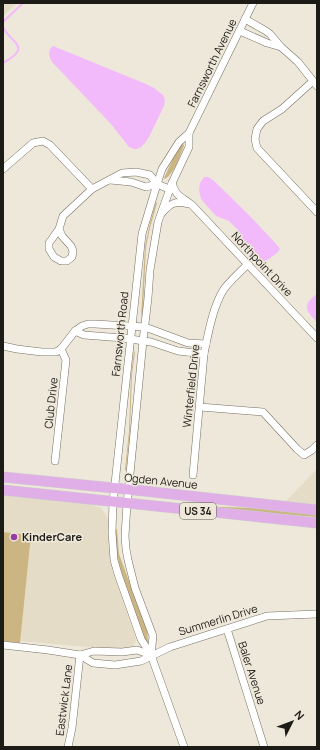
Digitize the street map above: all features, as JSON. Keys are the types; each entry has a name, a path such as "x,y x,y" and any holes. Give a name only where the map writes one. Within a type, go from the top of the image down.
{"main road":[{"name":"Ogden Avenue","path":"3,477 317,510"},
{"name":"US 34","path":"3,490 317,523"}],"street":[{"name":"Farnsworth Avenue","path":"157,184 162,169 179,142 189,133 253,3"},
{"path":"245,19 266,31 298,62 315,84 282,109 263,121 257,129 255,139 258,148 317,212"},
{"path":"240,31 267,43 281,47"},
{"name":"Farnsworth Avenue","path":"170,186 188,147 189,133"},
{"path":"3,169 33,143 43,141 50,145 92,189"},
{"path":"59,229 63,216 92,189 122,173 136,172 150,174 157,184"},
{"path":"110,180 131,182 146,187 157,184 170,186 158,222 150,270 125,536 128,560 153,636 152,655"},
{"name":"Farnsworth Road","path":"116,488 142,234 157,184"},
{"name":"Northpoint Drive","path":"170,186 179,197 192,205 317,338"},
{"path":"160,215 167,207 175,203 182,202 192,205"},
{"name":"Winterfield Drive","path":"193,475 206,344 219,299 232,280 248,264"},
{"path":"3,346 42,352 56,352 61,349 75,332 82,326 88,324 145,327 188,343 206,344"},
{"path":"75,332 84,335 143,341 178,351 204,354"},
{"name":"Club Drive","path":"55,462 66,360 61,349"},
{"path":"200,407 263,412 304,455 317,445"},
{"path":"116,488 112,532 114,560 141,639 152,655 184,747"},
{"name":"Summerlin Drive","path":"3,645 80,655 93,663 115,665 141,661 170,647 267,616 317,614"},
{"name":"Baler Avenue","path":"227,629 264,747"},
{"name":"Summerlin Drive","path":"80,655 94,651 122,652 137,650 152,655"},
{"name":"Eastwick Lane","path":"68,747 72,728 80,655"}],"shaded area":[{"path":"3,3 17,3 3,16"},
{"path":"53,46 146,84 163,95 165,100 164,106 149,137 141,147 134,149 129,147 111,124 52,62 49,52"},
{"path":"183,143 184,146 176,164 171,173 165,179 164,178 180,144"},
{"path":"204,177 212,179 249,215 278,246 280,249 278,252 265,261 260,261 254,258 241,244 240,234 237,229 229,221 216,216 201,199 199,190 200,183"},
{"path":"156,202 146,247 143,310 141,318 145,246"},
{"path":"317,294 317,322 308,311 307,305 309,301"},
{"path":"134,351 130,430 125,470 129,431 131,375"},
{"path":"317,469 317,506 284,503"},
{"path":"3,495 87,503 101,508 108,521 109,549 112,570 136,640 133,646 129,649 121,650 20,641 31,535 3,532"},
{"path":"198,506 253,508 317,514 317,517 251,512"},
{"path":"116,529 119,554 147,630 148,642 146,642 122,576 117,554"},
{"path":"3,532 31,535 20,643 3,641"}],"waterway":[{"path":"3,22 23,3"},
{"path":"3,27 18,48 17,52 3,63"}],"place":[{"name":"KinderCare","path":"14,537"}]}
